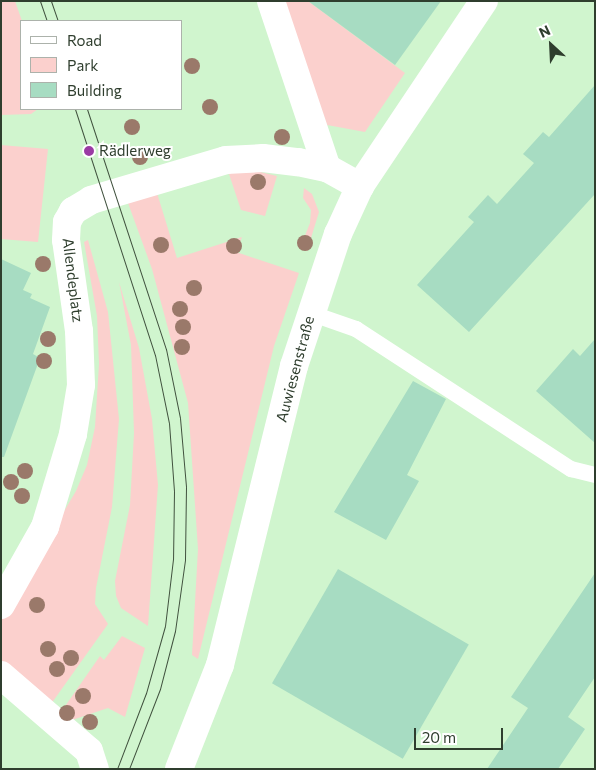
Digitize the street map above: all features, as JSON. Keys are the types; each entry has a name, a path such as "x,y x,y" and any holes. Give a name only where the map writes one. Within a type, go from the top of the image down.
{"street":[{"path":"271,1 327,168"},
{"name":"Auwiesenstraße","path":"179,769 220,665 310,313 338,234 360,186 484,1"},
{"name":"Allendeplatz","path":"1,606 45,527 73,434 81,385 79,331 66,240 67,222 73,211 91,200 226,160 263,158 327,168 360,186"},
{"path":"1,675 88,750 95,769"}],"lane":[{"path":"310,313 356,329 571,469 595,475"}],"green space":[{"path":"1,1 15,1 22,20 20,20 20,110 37,110 31,114 1,115"},
{"path":"282,1 308,1 405,73 365,132 327,125"},
{"path":"1,145 48,149 38,242 1,239"},
{"path":"252,170 277,176 265,216 241,210 228,171"},
{"path":"304,188 312,194 319,212 307,251 300,248 310,223 311,210 303,198"},
{"path":"157,193 177,258 242,237 236,252 299,273 274,346 198,659 192,655 198,549 188,403 152,269 128,203"},
{"path":"88,240 108,312 119,419 112,507 96,588 95,604 108,624 51,704 1,660 1,618 76,491 87,465 95,427 99,364 97,316 84,242"},
{"path":"119,282 139,348 152,419 158,485 148,626 121,608 116,596 115,581 130,505 134,433 131,345"},
{"path":"122,636 145,648 125,717 108,708 72,720 61,712 100,656 104,660"}],"building":[{"path":"308,1 441,1 395,65"},
{"path":"595,85 595,194 469,332 417,285 474,222 468,217 488,195 497,204 534,163 523,154 543,132 549,137"},
{"path":"1,259 31,273 23,290 32,294 30,298 50,307 33,354 40,358 4,457 1,457"},
{"path":"595,339 595,443 536,391 573,349 580,356"},
{"path":"413,381 446,399 407,475 419,481 386,540 334,512"},
{"path":"338,569 469,644 403,759 272,683"},
{"path":"595,573 595,677 568,717 585,729 558,769 487,769 528,708 511,697"}],"tram line":[{"path":"40,1 47,20"},
{"path":"51,1 58,20"},
{"path":"75,110 155,355 169,423 174,491 173,559 165,626 146,693 117,769"},
{"path":"87,110 166,349 180,418 186,487 185,560 175,631 160,689 129,769"}],"place":[{"name":"Rädlerweg","path":"89,151"}]}
